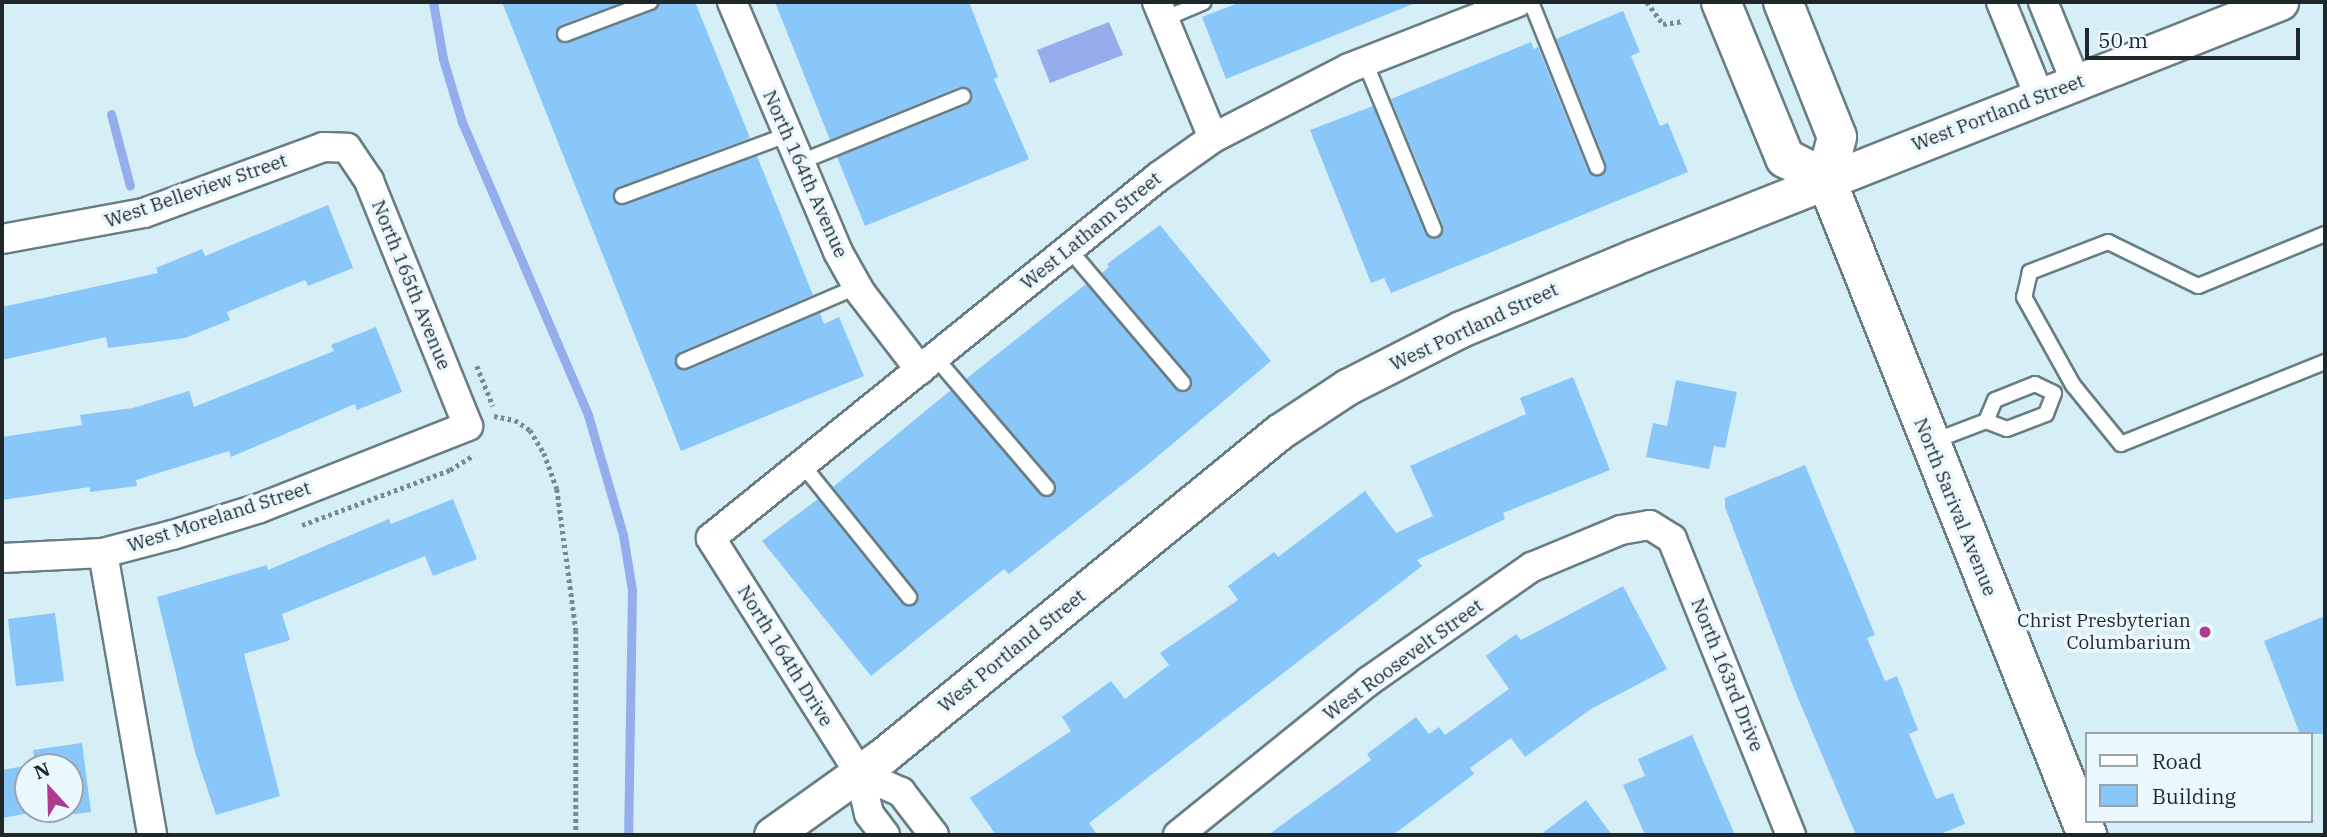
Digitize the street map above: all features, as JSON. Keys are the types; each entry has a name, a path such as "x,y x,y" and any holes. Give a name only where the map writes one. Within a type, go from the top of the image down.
{"main road":[{"path":"1721,2 1785,159 1826,178 1838,137 1783,2"},
{"name":"North Sarival Avenue","path":"1826,178 1929,443 2087,835"}],"street":[{"name":"West Latham Street","path":"711,538 1068,248 1213,138 1365,62 1518,2"},
{"path":"2001,2 2040,98"},
{"path":"2043,2 2076,83"},
{"name":"West Portland Street","path":"772,835 860,774 1279,432 1347,387 1461,329 1826,178 2040,98 2280,2"},
{"name":"North 164th Avenue","path":"735,3 798,163 858,287 927,363"},
{"path":"1161,10 1213,138"},
{"name":"West Belleview Street","path":"2,239 144,213 323,147 347,148"},
{"name":"North 165th Avenue","path":"347,148 369,181 478,434"},
{"name":"West Moreland Street","path":"2,558 103,553 260,508 478,434"},
{"name":"West Roosevelt Street","path":"1178,835 1369,681 1532,567 1621,530 1650,525"},
{"name":"North 163rd Drive","path":"1650,525 1672,539 1791,835"},
{"name":"North 164th Drive","path":"711,538 860,774 869,814 885,835"},
{"path":"103,553 152,835"},
{"path":"860,774 901,792 934,835"}],"lane":[{"path":"565,34 650,2"},
{"path":"1161,10 1204,2"},
{"path":"1531,2 1597,167"},
{"path":"1365,62 1434,229"},
{"path":"798,163 962,96"},
{"path":"622,196 787,135"},
{"path":"2325,234 2198,286 2108,242 2030,272 2024,297 2073,385 2121,444 2325,362"},
{"path":"1068,248 1183,383"},
{"path":"684,361 858,287"},
{"path":"927,363 1047,488"},
{"path":"1986,421 1995,400 2035,384 2054,393"},
{"path":"1929,443 1986,421 2007,429 2046,414 2054,393 2073,385"},
{"path":"802,464 909,597"}],"path":[{"path":"1647,2 1663,24 1684,21"},
{"path":"295,527 450,470 470,460 478,434 495,414 515,420 530,430 544,453 557,489 576,630 576,835"}],"water":[{"path":"1109,22 1123,55 1050,83 1037,50"}],"building":[{"path":"502,2 623,2 561,25 556,37 564,44 653,11 659,2 695,2 750,138 619,187 613,200 625,205 757,156 813,295 680,352 676,365 688,370 820,313 824,324 839,317 864,376 681,451"},
{"path":"775,2 969,2 998,77 994,79 1029,159 865,226 837,157 967,105 972,93 959,87 830,140"},
{"path":"1241,2 1418,2 1226,79 1202,17"},
{"path":"1623,11 1640,52 1631,56 1660,126 1668,123 1688,172 1391,293 1384,278 1371,283 1310,130 1373,106 1425,233 1437,238 1443,225 1391,99 1531,42 1534,49 1538,47 1588,171 1600,176 1606,163 1556,39"},
{"path":"328,205 353,268 308,286 305,280 227,312 230,320 185,338 108,348 106,337 2,360 2,307 158,273 156,268 202,249 205,256"},
{"path":"1160,225 1271,361 1145,467 1009,574 1004,569 871,676 762,541 818,499 901,603 916,604 916,591 833,487 951,390 1040,494 1053,496 1054,482 966,379 1086,284 1176,389 1189,391 1190,377 1102,273 1109,267 1107,264"},
{"path":"376,327 402,392 357,410 355,404 231,457 229,451 136,480 137,486 90,492 90,487 2,500 2,437 82,425 80,415 133,408 189,391 194,407 334,351 331,345"},
{"path":"1573,377 1610,470 1503,513 1505,519 1417,560 1422,566 1089,823 1097,835 996,835 970,798 1071,731 1062,717 1111,681 1125,699 1169,665 1160,653 1238,600 1228,586 1274,552 1278,557 1365,491 1396,533 1433,516 1410,466 1526,414 1520,398"},
{"path":"1676,380 1737,392 1725,448 1714,446 1709,469 1646,457 1653,423 1667,426"},
{"path":"1805,465 1875,635 1867,638 1885,681 1897,676 1918,730 1909,734 1936,799 1953,793 1965,824 1938,835 1856,835 1795,691 1725,507 1725,498"},
{"path":"453,499 477,559 433,576 425,556 282,614 290,640 244,654 280,796 216,815 195,752 157,597 267,565 268,570 389,519 391,524"},
{"path":"1623,586 1667,669 1591,709 1525,757 1511,738 1470,768 1474,774 1393,835 1268,835 1371,760 1367,754 1416,717 1429,734 1439,727 1445,735 1509,689 1486,656 1516,634 1521,640"},
{"path":"55,613 64,681 16,686 8,619"},
{"path":"2325,616 2325,734 2299,732 2264,641"},
{"path":"1692,735 1735,835 1645,835 1623,785 1645,776 1638,759"},
{"path":"82,743 83,753 33,753 33,750"},
{"path":"84,758 91,812 84,813"},
{"path":"14,768 14,816 2,818 2,770"},
{"path":"1586,800 1612,835 1540,835"}],"waterway":[{"path":"433,2 443,59 462,122 588,415 623,535 632,590 628,835"},
{"path":"111,114 130,186"}],"place":[{"name":"Christ Presbyterian Columbarium","path":"2205,632"}]}
